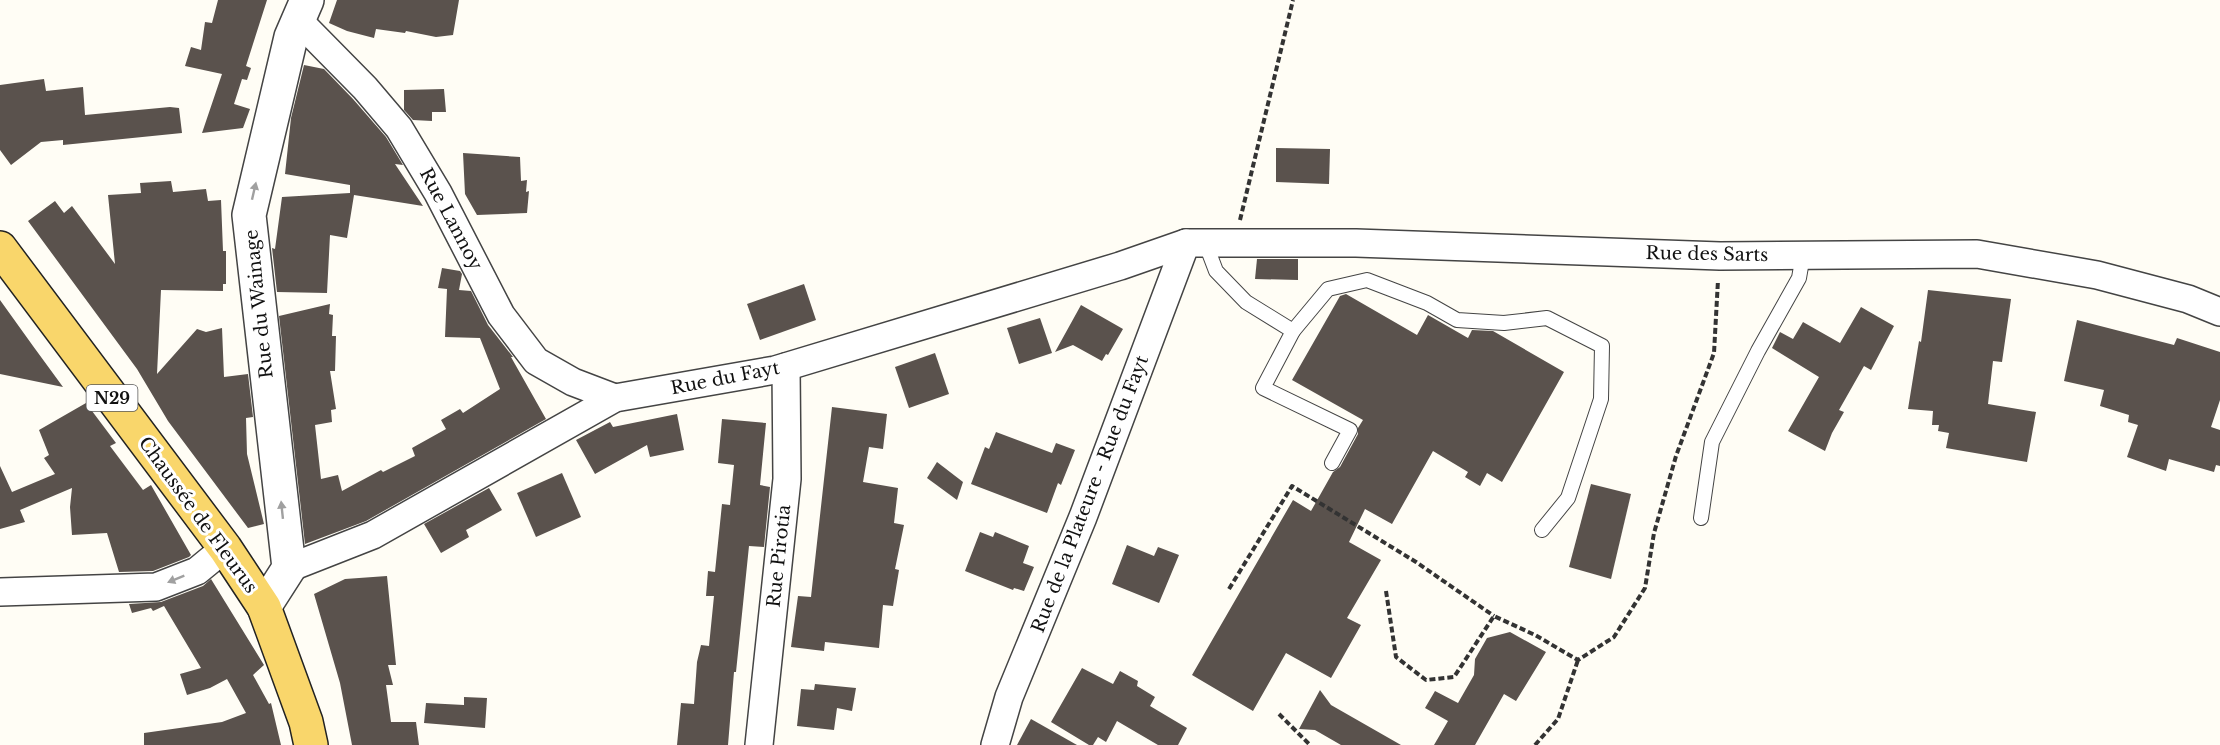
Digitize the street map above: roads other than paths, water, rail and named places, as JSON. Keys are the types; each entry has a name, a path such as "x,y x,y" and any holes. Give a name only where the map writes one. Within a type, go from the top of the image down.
{"main road":[{"name":"Chaussée de Fleurus","path":"0,248 225,548 264,607 306,722 311,745"}],"street":[{"name":"Rue Lannoy","path":"302,10 399,128 438,193 501,315 536,361 573,382 615,398"},
{"name":"Rue du Wainage","path":"289,568 249,214 291,37 302,10"},
{"name":"Rue du Fayt","path":"289,568 373,535 615,398 786,367 1196,243"},
{"name":"Rue des Sarts","path":"1196,243 1356,243 1720,256 1977,254 2097,275 2188,299 2220,312"},
{"name":"Rue de la Plateure - Rue du Fayt","path":"995,745 1009,698 1196,243"},
{"name":"Rue Pirotia","path":"759,745 787,479 786,367"},
{"path":"0,592 156,587 197,571 225,548"},
{"path":"264,607 289,568"}],"lane":[{"path":"1196,243 1216,271 1246,302 1293,332"},
{"path":"1701,518 1712,442 1758,351 1799,278 1803,255"},
{"path":"1332,463 1350,430 1263,388 1293,332 1328,289 1367,280 1427,303 1457,320 1504,323 1547,318 1602,346 1601,399 1568,498 1542,530"}]}
